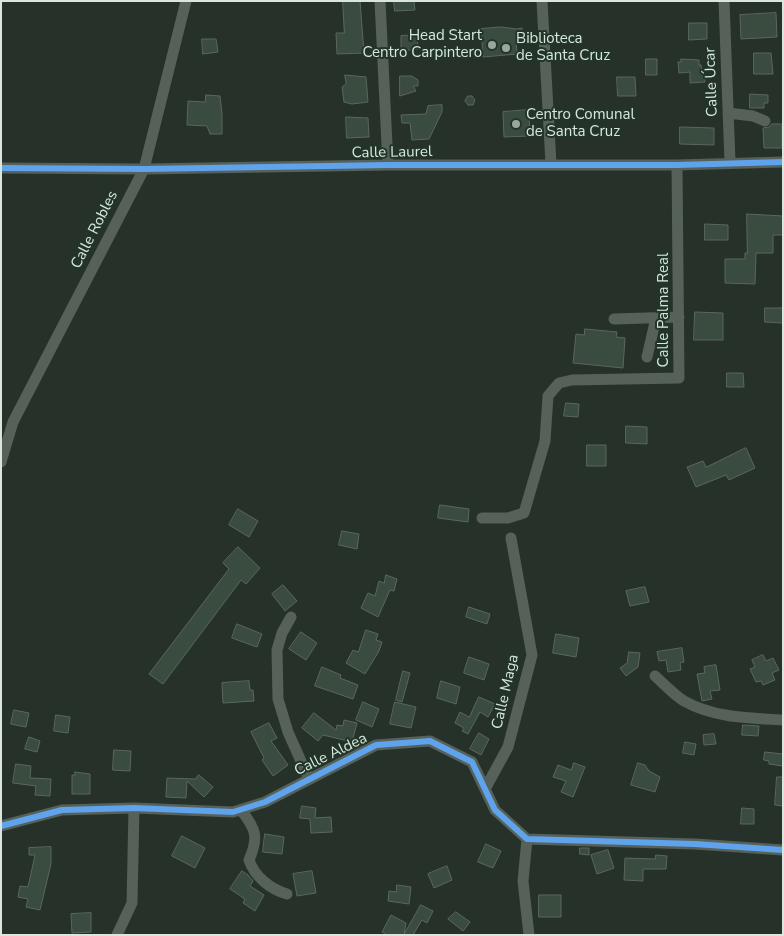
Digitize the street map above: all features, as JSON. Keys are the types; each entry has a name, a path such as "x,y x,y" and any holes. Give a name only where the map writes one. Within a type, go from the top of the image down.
{"street":[{"name":"Calle Robles","path":"1,462 13,422 144,169 186,1"},
{"path":"380,1 388,165"},
{"path":"542,1 551,164"},
{"name":"Calle Úcar","path":"724,1 730,162"},
{"path":"728,113 753,116 765,121"},
{"name":"Calle Laurel","path":"1,168 144,169 388,165 677,165 783,162"},
{"name":"Calle Palma Real","path":"482,518 508,518 524,513 546,442 548,396 559,383 572,380 679,378 677,165"},
{"path":"614,319 679,317"},
{"path":"647,357 656,318"},
{"name":"Calle Maga","path":"485,789 508,747 532,655 511,539"},
{"path":"291,617 282,634 277,650 278,699 288,732 309,779"},
{"path":"655,676 683,700 705,710 734,716 783,720"},
{"name":"Calle Aldea","path":"1,826 62,810 134,808 233,812 265,802 376,746 430,741 472,762 495,810 527,840"},
{"path":"116,935 132,902 134,808"},
{"path":"241,810 253,825 255,835 249,860 251,866 272,890 287,894"},
{"path":"529,935 524,881 527,840 695,844 783,850"}],"building":[{"path":"343,1 360,1 364,53 337,54 336,33 344,33"},
{"path":"394,1 414,1 415,10 395,11"},
{"path":"776,13 777,37 741,39 740,15"},
{"path":"689,23 707,23 707,39 689,40"},
{"path":"501,27 522,28 523,40 516,39 517,54 483,57 481,29"},
{"path":"417,35 418,49 401,51 401,36"},
{"path":"202,39 216,39 218,52 203,54"},
{"path":"754,53 771,53 773,74 754,74"},
{"path":"646,59 657,59 657,75 646,75"},
{"path":"681,59 699,60 699,65 701,65 702,72 704,72 705,82 690,83 690,72 679,73 678,62 681,62"},
{"path":"345,75 366,77 368,102 352,104 344,102 342,87 346,84"},
{"path":"400,76 412,76 418,80 418,86 413,86 416,91 400,96"},
{"path":"617,77 635,77 636,96 618,96"},
{"path":"750,94 768,95 768,103 764,103 764,108 750,108"},
{"path":"206,95 220,96 222,134 210,134 207,126 187,125 188,101 205,102"},
{"path":"468,96 472,96 475,100 473,105 468,105 465,101"},
{"path":"442,105 442,112 429,139 412,140 410,123 402,123 401,115 426,114 428,106"},
{"name":"Centro Comunal de Santa Cruz","path":"529,110 530,136 504,137 503,112"},
{"path":"346,117 368,118 369,137 347,138"},
{"path":"772,124 782,124 782,148 764,148 763,128 769,127"},
{"path":"680,127 714,128 714,145 680,144"},
{"path":"747,214 783,216 783,235 773,235 773,253 756,253 755,284 725,283 725,259 745,259 745,253 747,253"},
{"path":"705,224 728,225 728,240 705,240"},
{"path":"765,308 783,308 783,323 765,322"},
{"path":"695,312 723,313 723,340 694,340"},
{"path":"585,329 617,332 616,337 625,338 623,368 573,363 576,334 584,335"},
{"path":"727,373 743,373 744,387 727,387"},
{"path":"566,403 579,404 578,417 564,416"},
{"path":"626,426 647,427 647,444 626,443"},
{"path":"587,445 606,445 606,466 587,466"},
{"path":"746,448 755,468 729,480 726,475 696,487 687,467 703,461 706,467"},
{"path":"440,505 469,509 468,522 438,518"},
{"path":"238,509 258,521 249,537 229,525"},
{"path":"342,531 359,534 357,549 339,545"},
{"path":"238,547 260,568 246,584 241,580 163,684 149,674 229,569 223,563"},
{"path":"386,575 397,579 394,591 390,590 378,617 361,608 368,593 375,596 379,581 384,583"},
{"path":"283,585 297,601 285,611 272,594"},
{"path":"645,587 649,602 630,606 626,591"},
{"path":"469,607 490,614 487,624 466,617"},
{"path":"237,624 262,634 257,647 232,638"},
{"path":"366,630 378,634 376,640 382,642 379,651 365,674 346,663 353,650 358,652"},
{"path":"301,632 317,643 306,660 289,649"},
{"path":"556,634 579,638 576,657 553,653"},
{"path":"682,648 684,662 680,663 681,670 668,672 666,660 659,661 657,652"},
{"path":"629,652 640,653 638,667 626,676 620,668 627,663"},
{"path":"763,655 766,661 773,658 779,670 772,673 775,680 763,685 761,681 756,682 750,669 755,667 752,660"},
{"path":"469,657 489,664 484,680 464,673"},
{"path":"716,665 720,690 710,691 712,699 702,701 697,674 705,673 704,667"},
{"path":"322,667 341,675 340,678 358,685 353,699 315,686"},
{"path":"403,671 410,673 402,702 396,700"},
{"path":"249,681 250,690 253,690 254,701 223,703 222,683"},
{"path":"441,681 460,687 456,704 437,698"},
{"path":"479,697 495,704 488,717 480,712 468,734 462,731 464,728 455,723 460,712 469,717"},
{"path":"363,702 379,709 372,727 356,720"},
{"path":"395,702 416,707 411,728 390,724"},
{"path":"14,710 29,713 26,727 11,724"},
{"path":"314,713 336,730 337,725 343,726 344,720 357,723 352,742 323,735 318,741 302,728"},
{"path":"56,715 70,717 68,733 54,731"},
{"path":"269,723 277,738 271,741 288,765 273,776 262,760 264,758 251,732"},
{"path":"743,725 759,726 758,736 742,735"},
{"path":"479,733 489,739 481,755 470,749"},
{"path":"714,734 716,744 704,745 703,735"},
{"path":"29,737 40,741 37,752 25,749"},
{"path":"685,742 696,744 694,755 683,753"},
{"path":"114,750 131,751 130,771 113,770"},
{"path":"765,752 783,754 783,766 769,764 769,761 764,760"},
{"path":"574,763 585,767 573,797 561,792 566,781 553,777 558,765 571,770"},
{"path":"638,763 645,765 649,771 660,777 655,792 631,785"},
{"path":"16,764 31,766 30,778 51,779 50,796 35,795 36,786 13,783"},
{"path":"75,772 90,774 90,794 72,794 72,775 75,775"},
{"path":"199,775 213,787 204,797 187,781 186,798 166,797 167,778 195,779"},
{"path":"777,777 783,777 783,806 775,805"},
{"path":"302,806 316,808 315,818 331,817 332,832 311,833 310,819 300,818"},
{"path":"742,808 754,809 754,824 741,824"},
{"path":"265,834 284,837 282,854 263,852"},
{"path":"182,836 205,848 195,868 172,856"},
{"path":"486,844 501,851 493,868 478,862"},
{"path":"51,847 51,864 40,910 26,907 28,899 18,897 20,886 28,887 35,855 29,855 29,848"},
{"path":"580,848 589,848 589,855 580,854"},
{"path":"608,850 614,868 597,874 591,855"},
{"path":"656,855 667,856 666,869 643,869 643,881 624,880 625,858 655,859"},
{"path":"447,866 452,880 434,888 428,874"},
{"path":"242,871 253,881 250,886 264,895 255,911 243,903 245,899 230,889"},
{"path":"312,871 316,893 297,896 293,874"},
{"path":"397,885 411,887 409,904 388,901 389,891 396,892"},
{"path":"539,895 561,895 561,917 539,917"},
{"path":"421,905 433,911 427,923 422,920 413,935 387,935 382,932 391,915 406,923 404,934"},
{"path":"456,912 470,922 463,931 448,919"},
{"path":"91,913 91,932 72,933 71,914"}],"cycle path":[{"path":"1,168 144,169 388,165 677,165 783,162"},
{"path":"1,826 62,810 134,808 233,812 265,802 376,745 430,741 472,762 495,810 527,839 695,844 783,850"}],"place":[{"name":"Head Start Centro Carpintero","path":"492,45"},
{"name":"Biblioteca de Santa Cruz","path":"506,48"},
{"name":"Centro Comunal de Santa Cruz","path":"516,124"}]}
